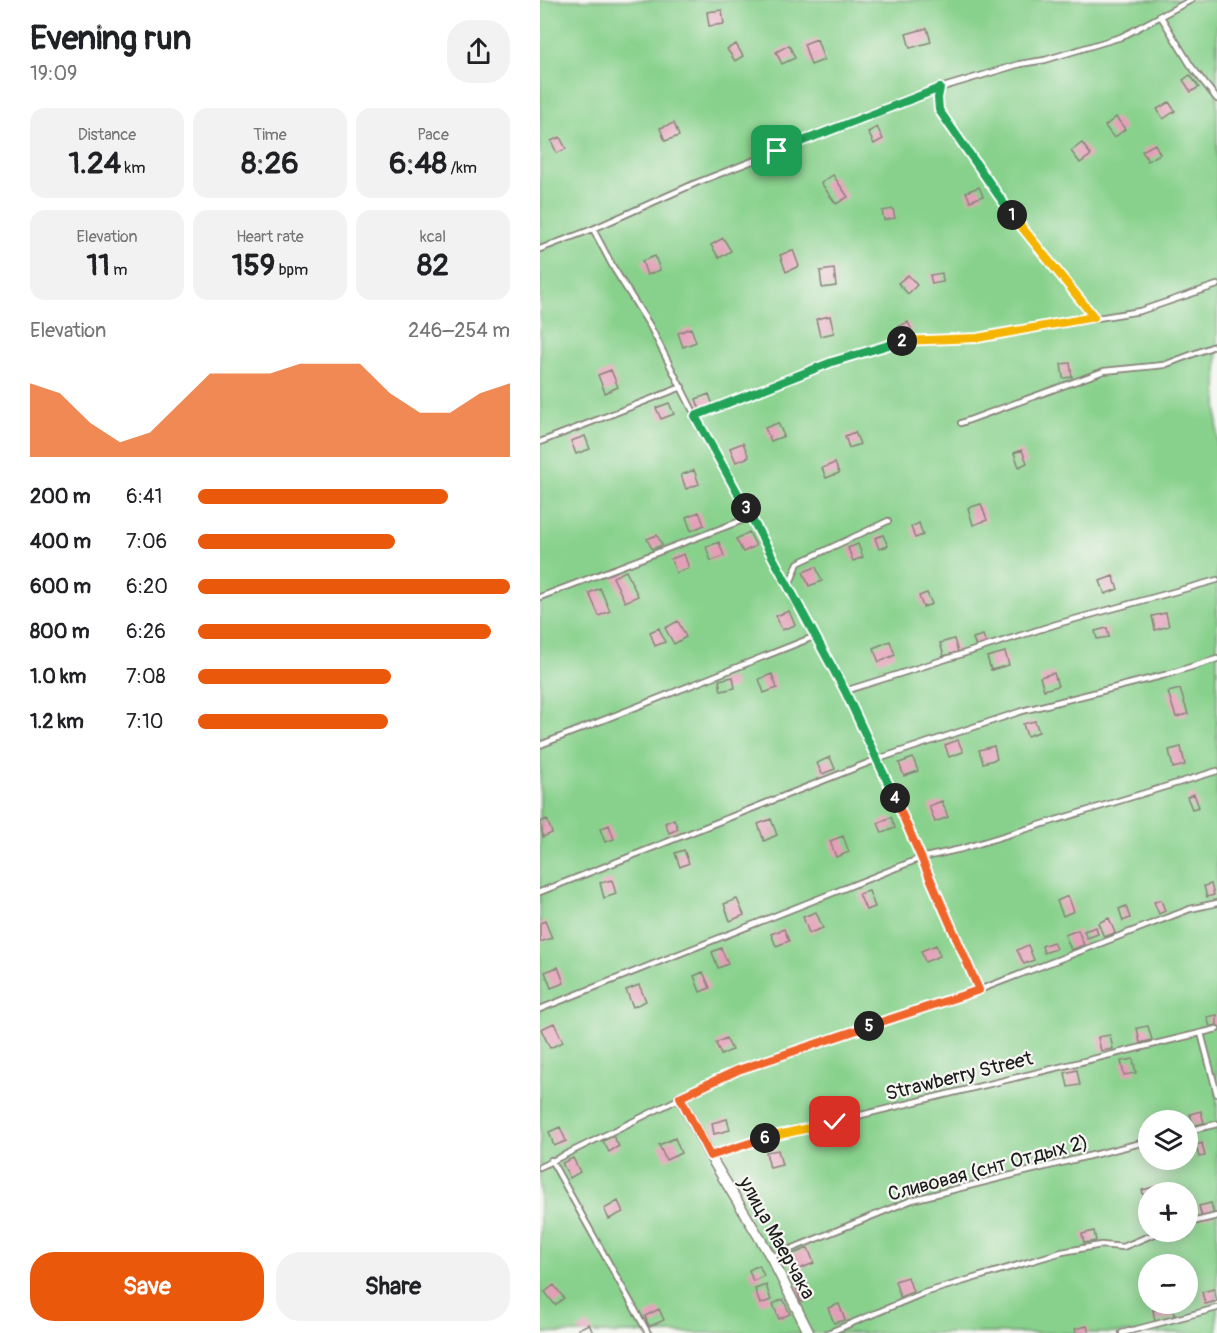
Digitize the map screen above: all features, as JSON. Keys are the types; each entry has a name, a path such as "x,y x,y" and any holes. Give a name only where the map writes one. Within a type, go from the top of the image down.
{"street":[{"name":"улица Маерчака","path":"680,1097 710,1156 771,1257 809,1333"}],"lane":[{"path":"540,249 593,229 696,183 940,88 1121,37 1191,0"},
{"path":"1160,15 1191,66 1217,99"},
{"path":"940,88 939,110 1015,220 1094,317"},
{"path":"593,229 613,267 650,326 695,416 845,691 878,759 979,990"},
{"path":"695,416 832,362 898,341 977,338 1140,310 1217,285"},
{"path":"961,423 1104,371 1164,365 1217,345"},
{"path":"540,442 682,387"},
{"path":"540,597 751,517"},
{"path":"789,586 798,563 888,521"},
{"path":"845,691 1057,624 1217,580"},
{"path":"540,745 816,636"},
{"path":"540,892 878,759 1022,711 1165,675 1217,659"},
{"path":"540,1009 921,858 962,849 1217,771"},
{"path":"540,1167 738,1070 979,990 1190,909 1217,903"},
{"name":"Strawberry Street","path":"710,1156 762,1139 1217,1029"},
{"path":"1201,1033 1217,1094"},
{"path":"1198,1129 1217,1124"},
{"name":"Сливовая (снт Отдых 2)","path":"771,1257 912,1200 1138,1144"},
{"path":"551,1160 648,1333"},
{"path":"1198,1220 1217,1216"},
{"path":"828,1333 924,1293 1062,1252 1101,1245 1122,1247 1138,1241"},
{"path":"1122,1333 1217,1308"}],"green space":[{"path":"540,0 1217,0 1217,1333 540,1333"}],"building":[{"path":"722,10 724,24 709,26 707,12"},
{"path":"927,28 931,42 910,48 906,34"},
{"path":"817,39 824,60 811,65 804,44"},
{"path":"736,44 743,56 735,61 727,49"},
{"path":"789,45 795,58 782,64 776,52"},
{"path":"1190,75 1199,87 1191,92 1183,80"},
{"path":"1169,102 1175,111 1163,119 1157,109"},
{"path":"1116,117 1125,129 1114,138 1105,126"},
{"path":"674,123 679,136 665,141 660,128"},
{"path":"877,127 883,139 874,144 868,132"},
{"path":"560,137 566,149 557,153 551,141"},
{"path":"1082,143 1091,155 1080,163 1071,151"},
{"path":"1155,144 1160,154 1148,161 1142,151"},
{"path":"833,175 848,197 836,204 821,183"},
{"path":"979,187 983,196 970,201 966,192"},
{"path":"893,209 895,218 884,220 882,211"},
{"path":"723,238 731,251 719,258 711,245"},
{"path":"793,250 799,266 786,272 780,255"},
{"path":"655,256 660,270 647,275 642,261"},
{"path":"834,269 836,286 822,288 820,271"},
{"path":"942,273 943,282 932,284 930,275"},
{"path":"908,275 917,285 908,294 898,283"},
{"path":"830,316 834,333 820,336 816,319"},
{"path":"908,322 912,331 901,335 898,327"},
{"path":"691,328 696,342 683,347 678,333"},
{"path":"1070,363 1072,377 1063,378 1061,364"},
{"path":"611,370 618,387 605,393 598,375"},
{"path":"709,394 713,405 700,410 696,399"},
{"path":"669,403 674,414 661,419 656,408"},
{"path":"778,423 784,436 771,441 765,428"},
{"path":"855,432 860,444 849,448 845,436"},
{"path":"585,436 590,449 576,454 571,441"},
{"path":"743,443 749,457 736,462 730,448"},
{"path":"1022,450 1027,463 1019,467 1014,453"},
{"path":"835,463 839,473 826,478 822,468"},
{"path":"694,470 699,484 686,489 681,475"},
{"path":"981,504 987,520 973,525 968,508"},
{"path":"699,512 704,525 691,531 686,517"},
{"path":"919,523 923,535 915,538 911,527"},
{"path":"749,532 756,546 743,552 736,539"},
{"path":"657,535 662,545 652,549 647,539"},
{"path":"883,535 888,546 879,549 875,538"},
{"path":"719,542 724,556 711,561 706,547"},
{"path":"858,544 863,557 853,561 848,548"},
{"path":"684,554 689,568 676,573 671,559"},
{"path":"816,567 822,581 809,586 803,572"},
{"path":"626,571 638,596 625,602 613,577"},
{"path":"1113,576 1118,589 1105,594 1100,581"},
{"path":"600,588 610,611 599,616 589,593"},
{"path":"927,593 932,604 923,607 919,596"},
{"path":"789,611 795,625 782,630 776,616"},
{"path":"1166,613 1169,626 1155,630 1152,616"},
{"path":"678,621 686,637 674,644 665,628"},
{"path":"659,628 665,642 655,646 650,632"},
{"path":"1107,628 1109,637 1097,639 1095,631"},
{"path":"983,635 986,644 976,647 973,638"},
{"path":"954,639 958,652 944,656 940,643"},
{"path":"890,641 895,655 879,662 873,648"},
{"path":"1005,652 1009,665 991,670 987,657"},
{"path":"1054,673 1058,686 1044,690 1040,677"},
{"path":"772,674 777,688 764,693 759,679"},
{"path":"733,677 735,688 721,691 719,680"},
{"path":"1180,689 1188,714 1176,717 1168,692"},
{"path":"1035,721 1039,732 1027,736 1023,724"},
{"path":"958,740 963,752 949,757 945,745"},
{"path":"994,746 997,759 983,763 979,750"},
{"path":"1181,747 1185,765 1173,768 1169,750"},
{"path":"830,757 835,769 822,774 817,763"},
{"path":"913,758 918,771 904,776 899,763"},
{"path":"1194,794 1199,807 1192,809 1187,797"},
{"path":"942,801 948,817 935,822 929,806"},
{"path":"891,817 895,828 882,833 878,823"},
{"path":"547,819 552,833 543,837 540,822"},
{"path":"674,819 678,829 669,833 665,823"},
{"path":"771,819 777,835 764,841 758,824"},
{"path":"609,825 614,839 605,842 600,829"},
{"path":"843,836 849,852 836,857 830,841"},
{"path":"684,850 689,863 680,867 675,853"},
{"path":"612,880 616,894 604,898 600,883"},
{"path":"1211,884 1214,895 1207,897 1204,886"},
{"path":"869,891 875,907 866,910 859,894"},
{"path":"1068,896 1074,911 1063,916 1057,901"},
{"path":"737,899 744,915 730,921 724,904"},
{"path":"1161,900 1165,911 1159,914 1154,902"},
{"path":"1126,906 1130,918 1123,921 1119,909"},
{"path":"816,912 823,928 809,933 803,917"},
{"path":"1109,918 1115,933 1104,937 1098,923"},
{"path":"545,921 552,938 540,942 540,923"},
{"path":"1096,927 1098,934 1087,938 1084,931"},
{"path":"784,929 789,941 776,946 771,934"},
{"path":"1078,930 1084,945 1071,950 1065,935"},
{"path":"1053,942 1056,949 1044,953 1042,946"},
{"path":"936,945 940,956 925,962 921,951"},
{"path":"1028,945 1034,960 1024,964 1017,950"},
{"path":"721,948 728,964 718,968 712,952"},
{"path":"558,967 564,983 551,988 545,972"},
{"path":"703,972 710,988 700,992 694,976"},
{"path":"639,985 646,1001 633,1007 626,990"},
{"path":"1217,1015 1217,1025 1210,1027 1207,1017"},
{"path":"554,1023 563,1042 550,1048 541,1029"},
{"path":"1148,1026 1152,1040 1140,1043 1137,1028"},
{"path":"1110,1035 1113,1049 1101,1051 1098,1037"},
{"path":"726,1038 732,1050 721,1055 716,1043"},
{"path":"1133,1059 1136,1073 1124,1075 1121,1061"},
{"path":"1077,1070 1080,1085 1068,1087 1065,1073"},
{"path":"1201,1111 1204,1123 1198,1125 1198,1112"},
{"path":"727,1119 730,1130 714,1134 712,1123"},
{"path":"560,1127 566,1141 554,1146 549,1132"},
{"path":"613,1136 619,1146 609,1152 603,1141"},
{"path":"675,1138 681,1153 666,1160 659,1145"},
{"path":"1202,1143 1205,1156 1199,1157 1198,1144"},
{"path":"778,1150 782,1165 770,1168 766,1152"},
{"path":"573,1158 580,1172 570,1178 562,1163"},
{"path":"618,1201 623,1212 609,1219 604,1209"},
{"path":"1211,1203 1214,1215 1202,1218 1199,1206"},
{"path":"1094,1231 1096,1241 1084,1243 1082,1234"},
{"path":"808,1248 814,1263 794,1271 788,1256"},
{"path":"759,1265 764,1276 753,1281 749,1270"},
{"path":"908,1277 913,1292 900,1297 895,1281"},
{"path":"807,1283 812,1299 801,1302 796,1287"},
{"path":"554,1285 564,1298 555,1305 545,1292"},
{"path":"766,1285 771,1300 760,1304 755,1289"},
{"path":"1214,1289 1217,1301 1205,1304 1202,1292"},
{"path":"783,1299 790,1314 779,1319 773,1304"},
{"path":"839,1304 845,1320 834,1323 828,1308"},
{"path":"659,1309 664,1320 649,1327 645,1316"},
{"path":"1154,1314 1174,1314 1175,1318 1155,1322"},
{"path":"589,1324 593,1333 580,1333 578,1329"},
{"path":"1087,1326 1089,1333 1076,1333 1075,1329"}],"route":[{"path":"777,151 940,88 939,110 1015,220 1094,317 977,338 898,341 832,362 695,416 845,691 878,759 979,990 738,1070 680,1097 710,1156 762,1139 835,1122"}]}
